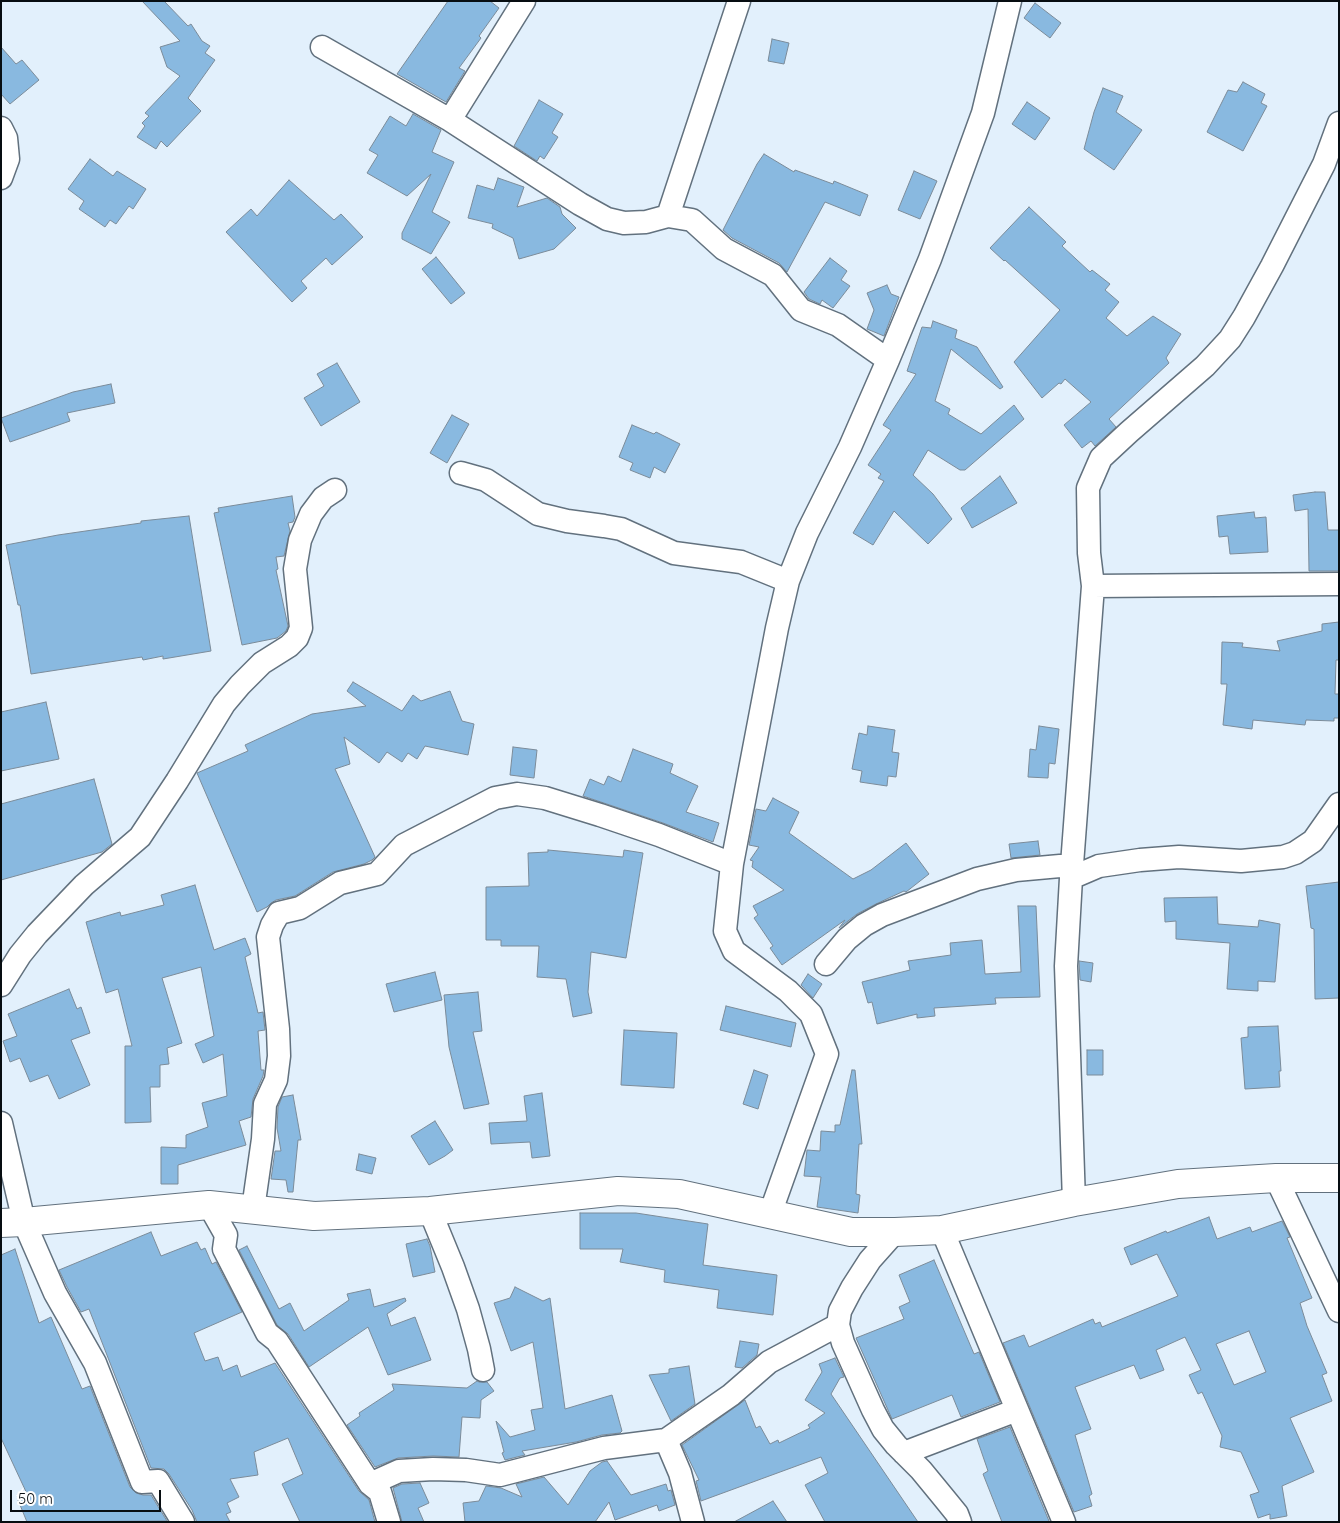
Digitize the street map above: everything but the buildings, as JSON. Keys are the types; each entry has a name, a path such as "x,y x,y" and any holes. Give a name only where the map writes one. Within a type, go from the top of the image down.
{"street":[{"path":"450,120 524,1"},
{"path":"668,216 740,1"},
{"path":"770,1214 827,1054 811,1014 788,991 734,952 725,931 732,864 788,581 807,533 850,447 930,259 983,113 1006,3"},
{"path":"322,47 450,120 580,204 608,219 624,223 646,222 668,216 692,220 724,249 773,275 801,310 838,325 888,360"},
{"path":"1074,1202 1066,966 1071,871 1093,586 1089,553 1088,488 1101,458 1206,366 1230,339 1331,163 1339,123"},
{"path":"1,128 6,138 8,159 1,178"},
{"path":"461,473 486,480 538,514 567,521 620,529 674,553 741,562 788,581"},
{"path":"1,985 20,955 37,934 84,885 140,837 224,704 240,685 262,663 289,646 297,638 302,628 295,569 300,540 311,514 323,498 335,490"},
{"path":"1093,586 1339,584"},
{"path":"254,1210 263,1139 265,1104 276,1080 279,1056 278,1029 268,938 272,925 280,913 300,908 340,883 377,874 404,845 494,798 517,794 545,798 600,815 732,864"},
{"path":"826,964 847,939 864,925 882,915 976,879 1016,870 1071,871 1179,856 1241,861 1283,857 1295,853 1312,841 1339,804"},
{"path":"1,1123 13,1222 95,1363 142,1482 158,1481 184,1522"},
{"path":"1276,1178 1339,1311"},
{"path":"13,1222 209,1205 314,1216 430,1211 618,1191 679,1194 851,1232 895,1232 942,1230 1074,1202 1178,1184 1276,1178 1339,1178"},
{"path":"209,1205 226,1235 224,1249 268,1333 277,1341 370,1484 380,1492 390,1522"},
{"path":"430,1211 468,1309 483,1370"},
{"path":"942,1230 1064,1522"},
{"path":"895,1232 870,1260 840,1311 838,1325 842,1343 883,1428 944,1498 957,1514 960,1522"},
{"path":"370,1484 399,1471 466,1470 500,1475 604,1448 666,1440 731,1395 769,1362 838,1325"},
{"path":"904,1453 1017,1410"},
{"path":"666,1440 680,1473 693,1522"}]}
